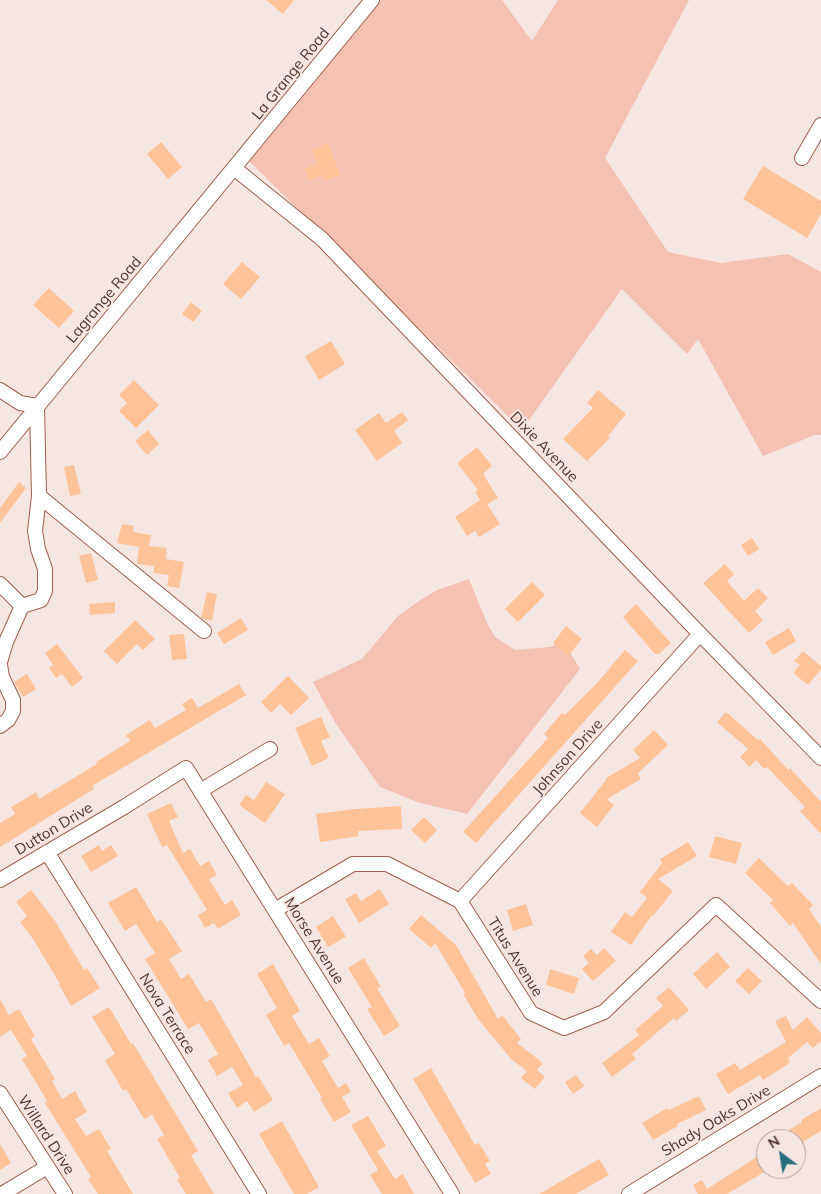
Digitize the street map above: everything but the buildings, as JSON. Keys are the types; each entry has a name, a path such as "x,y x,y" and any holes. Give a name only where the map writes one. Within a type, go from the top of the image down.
{"street":[{"name":"La Grange Road","path":"234,168 372,0"},
{"path":"802,158 821,125"},
{"name":"Lagrange Road","path":"0,452 234,168"},
{"name":"Dixie Avenue","path":"234,168 322,238 821,758"},
{"path":"0,390 20,403 37,406 39,496 35,531 38,549 45,569 45,591 41,600 22,606 6,642 0,663 2,677 13,700 13,711 8,720 0,726"},
{"path":"39,496 204,631"},
{"path":"0,584 22,606"},
{"name":"Johnson Drive","path":"460,901 700,634"},
{"path":"200,791 270,749"},
{"name":"Morse Avenue","path":"124,807 186,768 452,1194"},
{"name":"Dutton Drive","path":"0,880 124,807"},
{"name":"Nova Terrace","path":"47,852 258,1194"},
{"path":"275,910 353,864 388,864 460,901"},
{"name":"Titus Avenue","path":"460,901 531,1013 564,1028 604,1012 716,905 821,1002"},
{"name":"Shady Oaks Drive","path":"629,1194 821,1076"},
{"name":"Willard Drive","path":"0,1093 65,1194"},
{"path":"2,1194 47,1167"}],"shaded area":[{"path":"381,0 502,0 532,41 558,0 689,0 605,158 668,252 721,263 788,254 821,272 821,435 815,435 763,456 698,339 687,354 622,289 522,430 249,161"},
{"path":"469,579 487,623 495,637 515,650 550,647 564,642 580,669 467,814 417,802 380,787 336,724 313,682 362,659 398,616 419,601 437,590"}]}
